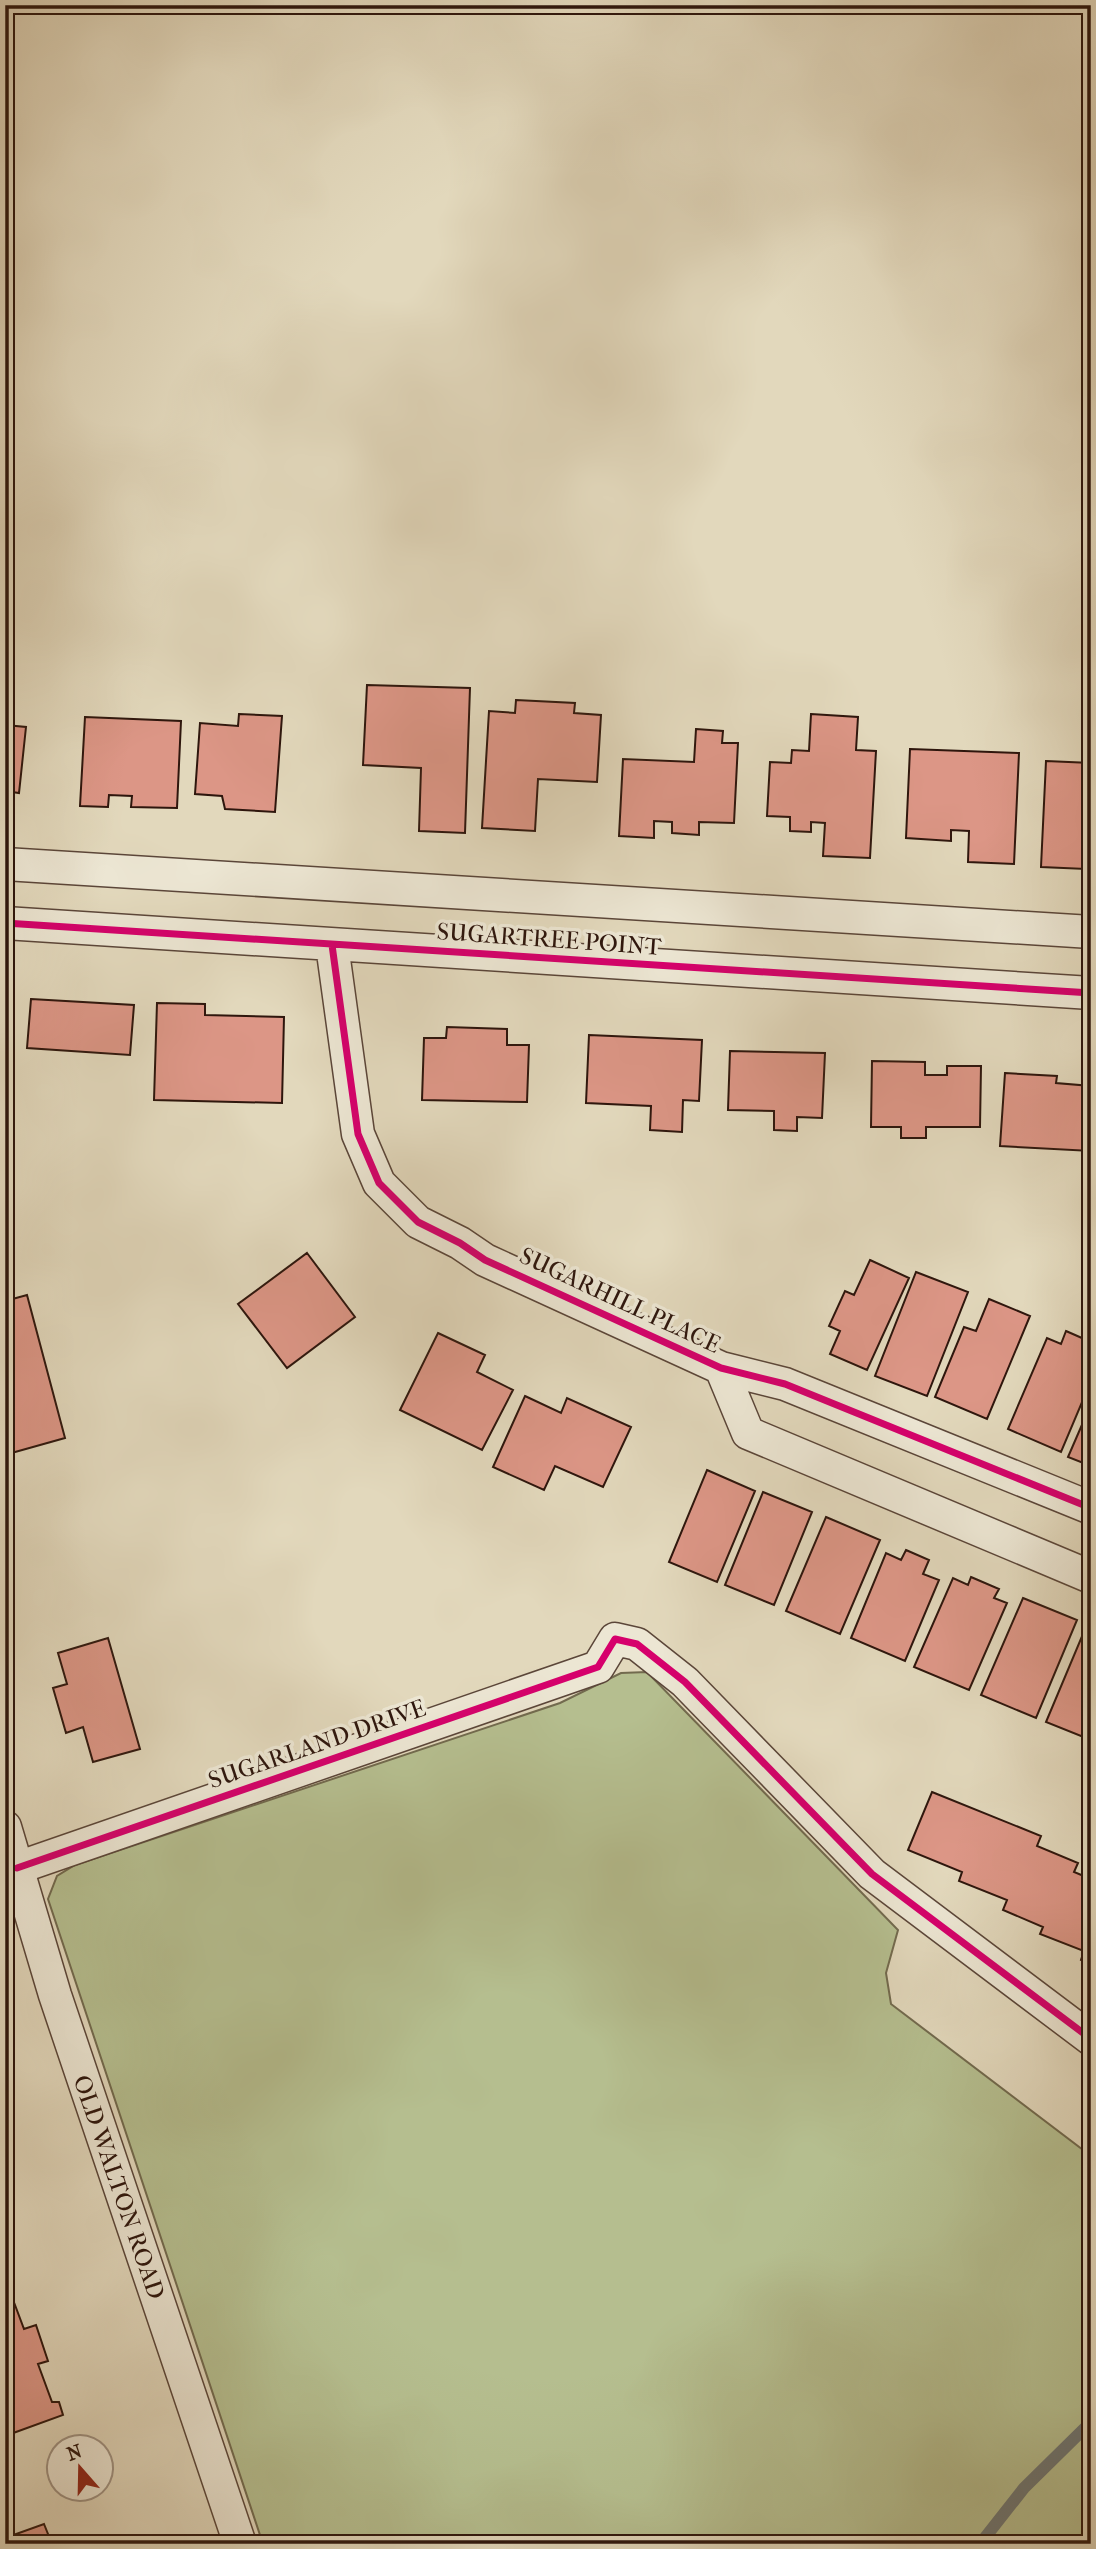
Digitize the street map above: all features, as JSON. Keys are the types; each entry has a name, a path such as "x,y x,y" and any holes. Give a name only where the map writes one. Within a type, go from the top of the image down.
{"street":[{"name":"SUGARTREE POINT","path":"5,864 1091,932"},
{"name":"SUGARTREE POINT","path":"5,923 1091,993"},
{"name":"SUGARHILL PLACE","path":"332,945 359,1134 379,1182 418,1222 460,1243 485,1260 721,1368 785,1384 1091,1508"},
{"name":"SUGARHILL PLACE","path":"721,1368 748,1433 1091,1577"},
{"name":"SUGARLAND DRIVE","path":"17,1868 598,1667 615,1639 637,1644 685,1682 872,1874 1091,2039"},
{"name":"OLD WALTON ROAD","path":"5,1827 55,1995 240,2544"}],"green space":[{"path":"647,1672 898,1930 886,1973 891,2004 1091,2156 1091,2544 263,2544 48,1899 57,1876 75,1865 560,1703 621,1673"}],"building":[{"path":"367,685 470,688 465,833 419,831 421,768 363,765"},
{"path":"516,700 575,703 574,713 601,715 597,782 538,779 535,831 482,828 489,711 515,713"},
{"path":"239,714 282,716 275,812 225,809 222,796 195,794 200,723 238,726"},
{"path":"811,714 858,717 856,750 876,751 870,858 823,856 825,823 811,822 811,832 790,831 790,817 767,816 770,762 791,763 792,750 809,751"},
{"path":"85,717 181,721 177,808 131,807 132,796 109,795 108,807 80,806"},
{"path":"5,725 26,727 19,793 5,791"},
{"path":"696,729 723,731 722,743 738,743 734,823 699,822 699,835 672,833 672,822 654,821 654,838 619,836 623,759 694,762"},
{"path":"910,749 1019,753 1014,864 968,862 969,831 951,830 951,841 906,838"},
{"path":"1046,761 1091,763 1091,828 1088,828 1086,869 1041,867"},
{"path":"31,999 134,1005 130,1055 27,1048"},
{"path":"157,1003 205,1004 205,1015 284,1017 282,1103 154,1100"},
{"path":"447,1027 507,1029 507,1045 529,1045 527,1102 422,1100 424,1038 446,1038"},
{"path":"589,1035 702,1040 699,1101 683,1100 682,1132 650,1130 651,1106 586,1103"},
{"path":"730,1051 825,1053 822,1118 797,1117 797,1131 774,1130 774,1111 728,1110"},
{"path":"872,1061 925,1062 925,1075 947,1075 947,1066 981,1066 980,1127 926,1127 926,1138 901,1138 901,1127 871,1127"},
{"path":"1005,1073 1057,1076 1056,1083 1091,1086 1091,1151 1000,1146"},
{"path":"307,1253 355,1317 287,1368 238,1304"},
{"path":"870,1260 909,1278 867,1370 830,1354 840,1331 829,1326 845,1291 854,1295"},
{"path":"916,1272 968,1292 927,1396 875,1376"},
{"path":"27,1295 65,1438 8,1454 5,1443 5,1301"},
{"path":"989,1299 1030,1316 987,1419 935,1397 964,1327 976,1331"},
{"path":"1066,1331 1091,1342 1091,1381 1061,1452 1008,1429 1047,1338 1061,1344"},
{"path":"438,1333 485,1355 477,1372 513,1390 482,1450 400,1410"},
{"path":"525,1396 561,1413 567,1398 631,1427 603,1487 555,1466 544,1490 493,1467"},
{"path":"1091,1404 1091,1466 1068,1457"},
{"path":"707,1470 755,1491 717,1582 669,1562"},
{"path":"763,1492 812,1512 774,1605 725,1585"},
{"path":"826,1517 880,1540 840,1634 786,1611"},
{"path":"906,1550 929,1560 923,1574 939,1580 905,1661 851,1638 886,1553 901,1560"},
{"path":"971,1577 999,1589 994,1598 1007,1603 969,1690 914,1667 953,1578 968,1585"},
{"path":"1023,1598 1077,1620 1036,1718 981,1695"},
{"path":"1088,1622 1091,1624 1091,1740 1046,1722"},
{"path":"108,1638 140,1749 93,1762 83,1727 66,1733 53,1688 67,1684 58,1653"},
{"path":"932,1792 1041,1836 1037,1846 1078,1863 1074,1872 1091,1879 1091,1964 1081,1960 1084,1951 1040,1934 1043,1927 1003,1910 1007,1900 959,1881 962,1872 908,1850"},
{"path":"12,2297 24,2329 36,2325 48,2361 38,2364 52,2402 59,2402 63,2415 5,2436 5,2299"},
{"path":"44,2524 52,2544 5,2544 5,2538"}],"waterway":[{"path":"980,2544 1024,2488 1091,2422"}],"cycle path":[{"path":"5,923 1091,993"},
{"path":"332,945 358,1134 379,1183 418,1222 460,1243 485,1260 721,1368 785,1384 1091,1508"},
{"path":"17,1868 598,1667 615,1639 637,1644 685,1682 872,1874 1091,2039"}]}
